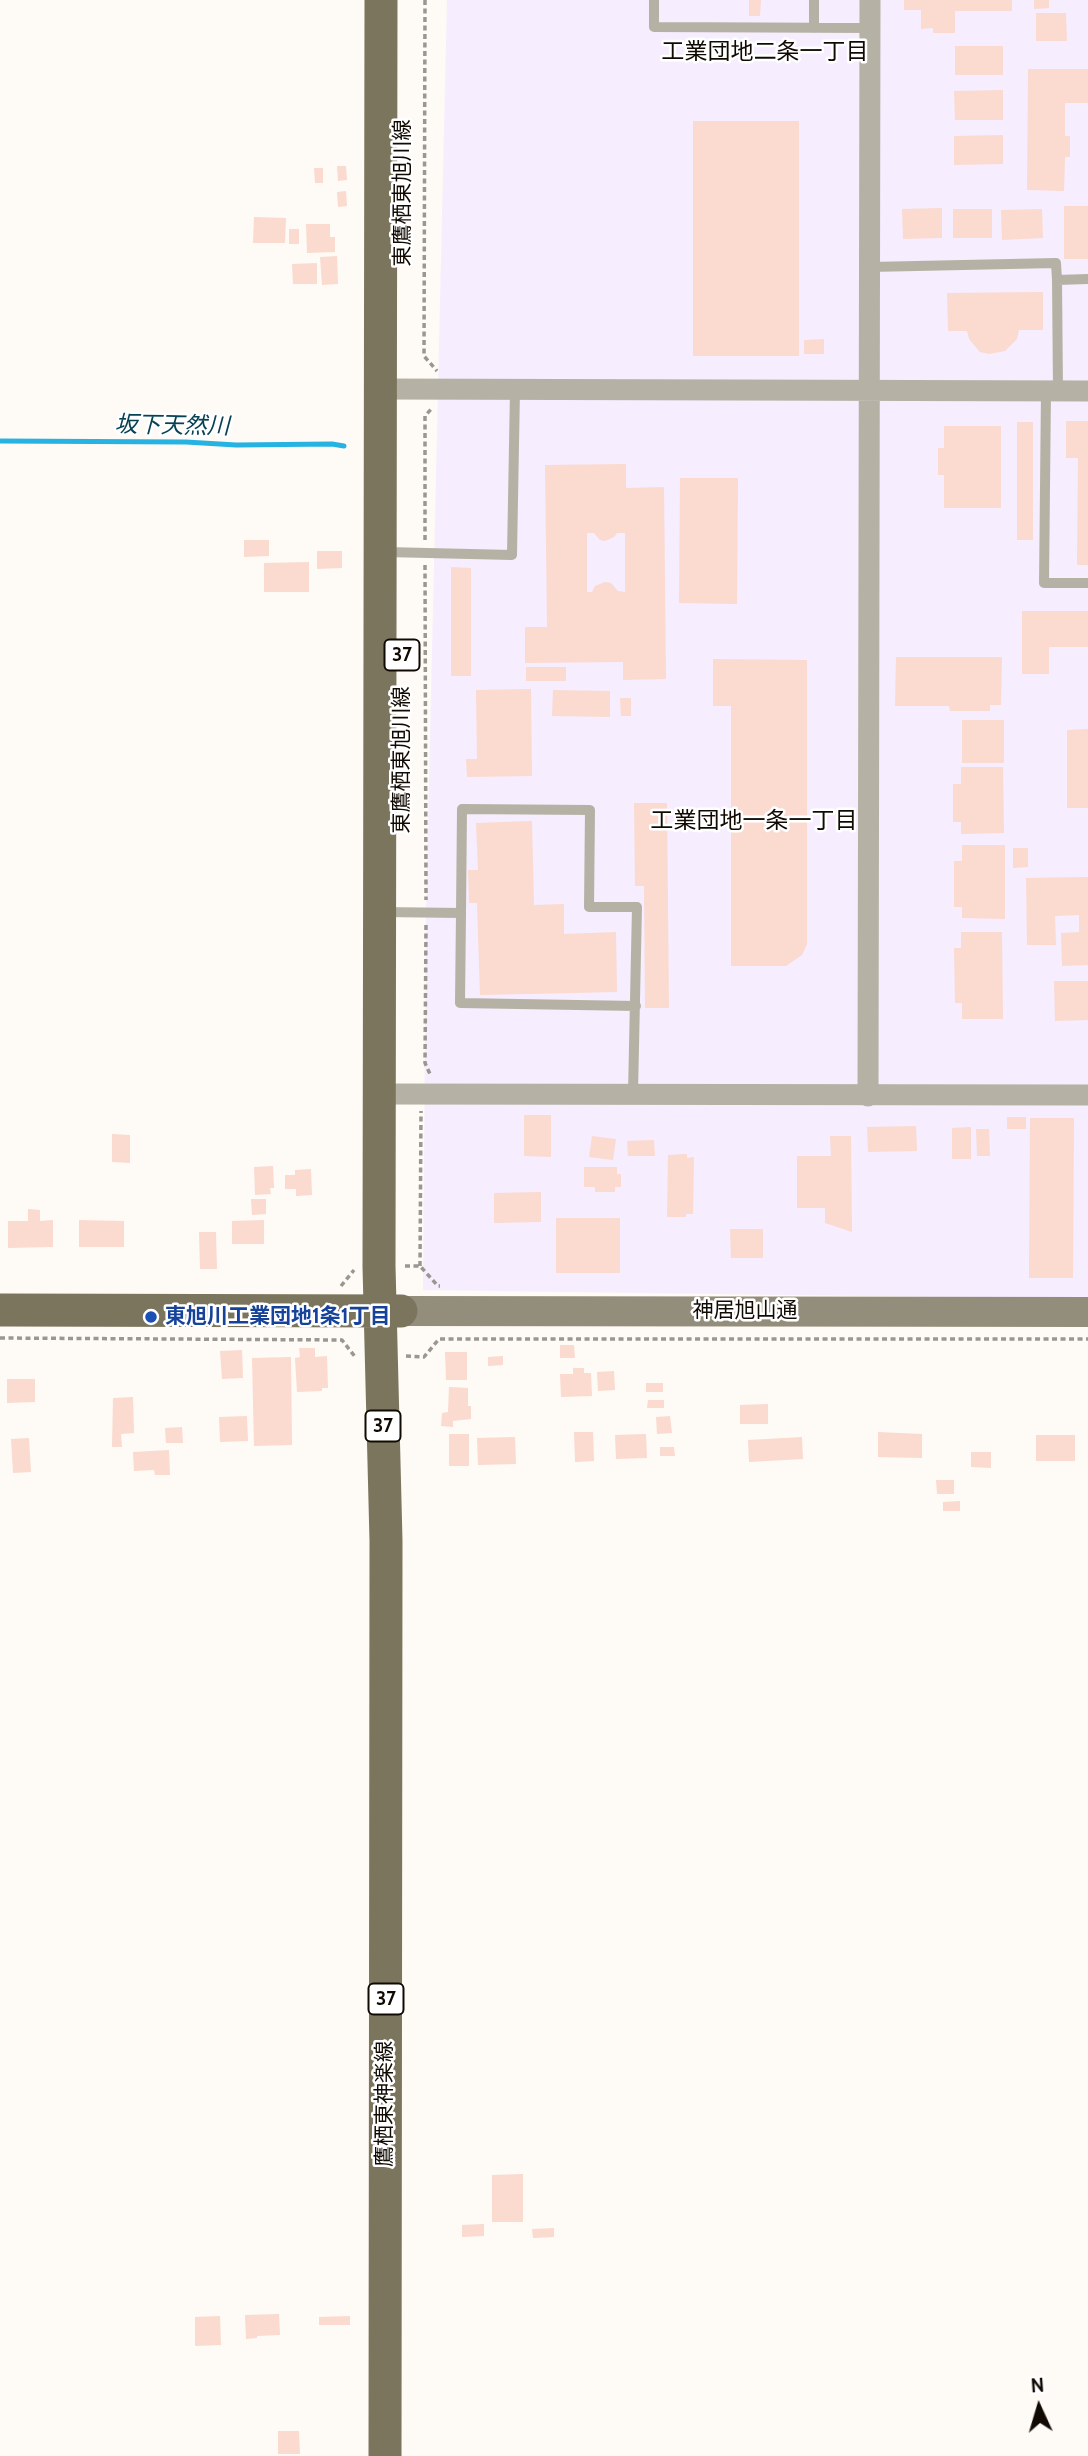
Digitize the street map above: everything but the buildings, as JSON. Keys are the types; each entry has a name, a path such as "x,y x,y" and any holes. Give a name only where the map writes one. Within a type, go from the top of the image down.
{"main road":[{"name":"東鷹栖東旭川線","path":"381,0 392,390 402,552 401,1098 390,1311"},
{"name":"東鷹栖東旭川線","path":"392,390 403,0"},
{"path":"0,1310 390,1311"},
{"name":"神居旭山通","path":"390,1311 1088,1312"},
{"name":"鷹栖東神楽線","path":"385,2456 386,1541 390,1311"}],"street":[{"path":"868,1096 870,0"},
{"path":"392,390 1088,391"},
{"path":"401,1098 633,1093 1088,1095"}],"lane":[{"path":"654,0 654,27 870,28"},
{"path":"814,0 814,28"},
{"path":"870,267 1056,262 1044,583 1088,583"},
{"path":"1057,280 1088,279"},
{"path":"402,552 512,555 515,390"},
{"path":"633,1093 636,1006 636,907 589,907 590,810 461,809 460,1003 636,1006"},
{"path":"402,912 461,913"}],"path":[{"path":"425,0 424,356 440,375"},
{"path":"432,1078 425,1063 402,912 402,552 425,416 433,407"},
{"path":"401,1098 420,1266"},
{"path":"0,1338 342,1340 357,1358 424,1357 439,1339 1088,1339"}],"shaded area":[{"path":"447,0 1088,0 1088,1299 423,1290 426,913"}],"waterway":[{"name":"坂下天然川","path":"0,441 344,446"}],"place":[{"name":"東旭川工業団地1条1丁目","path":"151,1317"}],"district":[{"name":"工業団地二条一丁目","path":"765,52"},
{"name":"工業団地一条一丁目","path":"754,821"}]}
